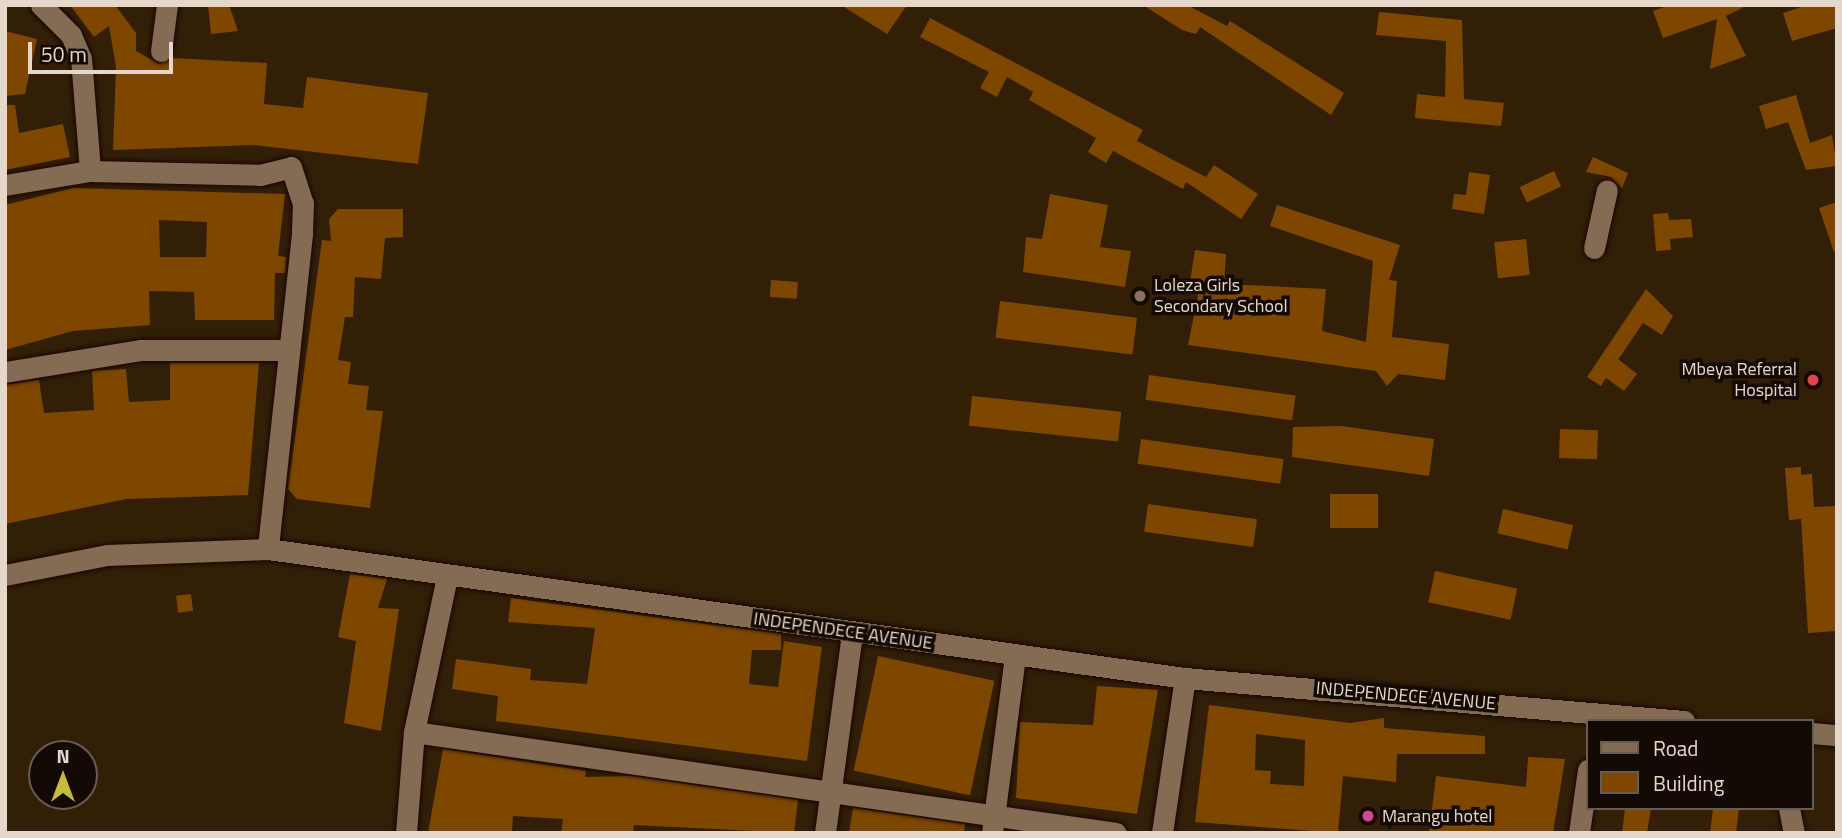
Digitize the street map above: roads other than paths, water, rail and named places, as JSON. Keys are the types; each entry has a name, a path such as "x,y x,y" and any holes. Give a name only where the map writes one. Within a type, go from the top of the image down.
{"street":[{"path":"41,5 65,27 81,58 90,171"},
{"path":"161,51 167,5"},
{"path":"5,186 90,171 260,174 291,167 303,203 286,349 268,549"},
{"path":"1594,248 1607,190"},
{"path":"5,372 141,350 286,349"},
{"name":"INDEPENDECE AVENUE","path":"5,575 107,555 268,549 852,634 1185,678 1640,719"},
{"path":"406,833 414,732 447,577"},
{"path":"825,833 852,634"},
{"path":"993,824 1015,656"},
{"path":"1161,833 1185,678"},
{"path":"414,732 830,792 993,824 1116,833"},
{"path":"1814,733 1837,735"},
{"path":"1579,833 1587,777"},
{"path":"1788,810 1794,833"}],"place":[{"name":"Loleza Girls Secondary School","path":"1140,296"},
{"name":"Mbeya Referral Hospital","path":"1813,380"},
{"name":"Marangu hotel","path":"1368,816"}]}
